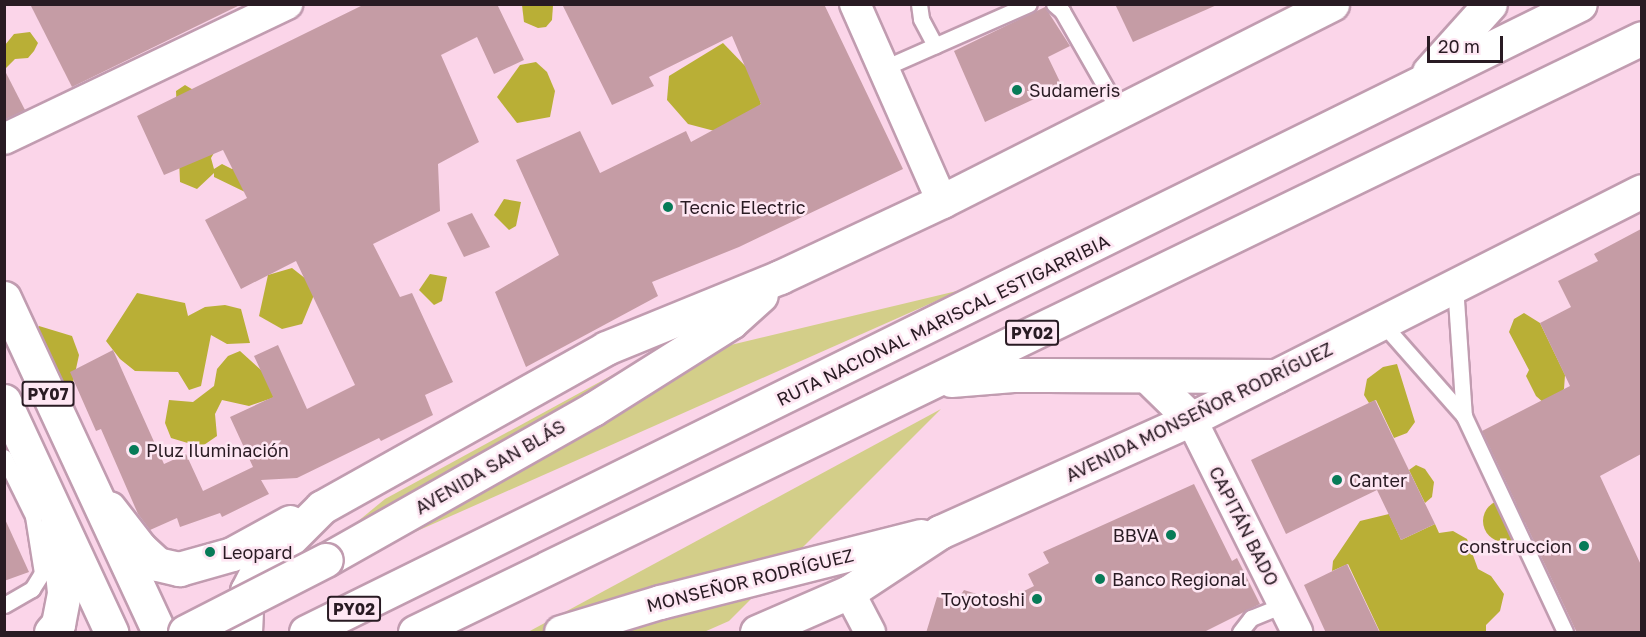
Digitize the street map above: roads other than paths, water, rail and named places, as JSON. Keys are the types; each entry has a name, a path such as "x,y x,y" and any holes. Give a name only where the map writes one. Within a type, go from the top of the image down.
{"main road":[{"path":"91,490 140,548 157,564 179,569 232,554 322,507 606,348 780,278 942,201 1332,4"},
{"path":"1417,85 1490,4"},
{"name":"RUTA NACIONAL MARISCAL ESTIGARRIBIA","path":"306,633 1580,4"},
{"name":"PY02","path":"419,631 1641,38"},
{"name":"AVENIDA MONSEÑOR RODRÍGUEZ","path":"757,633 849,592 940,532 1191,419 1641,191"},
{"name":"AVENIDA SAN BLÁS","path":"184,633 326,560 593,409 731,322 780,278"},
{"name":"PY07","path":"4,298 159,633"},
{"path":"935,381 1013,375 1276,376"},
{"path":"1147,376 1191,419"},
{"name":"PY07","path":"4,401 111,633"},
{"path":"245,633 248,591 256,573 322,507"},
{"path":"51,633 58,624 64,592 55,510"},
{"name":"MONSEÑOR RODRÍGUEZ","path":"561,633 660,602 940,532"}],"street":[{"path":"4,139 287,4"},
{"path":"855,4 942,201"},
{"name":"CAPITÁN BADO","path":"1191,419 1297,633"},
{"path":"849,592 870,633"}],"lane":[{"path":"919,4 921,19 935,45"},
{"path":"884,68 1029,4"},
{"path":"1054,4 1062,11 1119,111"},
{"path":"1455,285 1464,416"},
{"path":"1382,323 1464,416 1548,604 1565,633"},
{"path":"4,457 33,516 42,573 32,589 4,605"},
{"path":"1240,633 1251,618 1283,605"}],"place":[{"name":"Sudameris","path":"1017,90"},
{"name":"Tecnic Electric","path":"668,207"},
{"name":"Pluz Iluminación","path":"134,450"},
{"name":"Canter","path":"1337,480"},
{"name":"BBVA","path":"1171,535"},
{"name":"construccion","path":"1584,546"},
{"name":"Leopard","path":"210,552"},
{"name":"Banco Regional","path":"1100,579"},
{"name":"Toyotoshi","path":"1037,599"}]}
